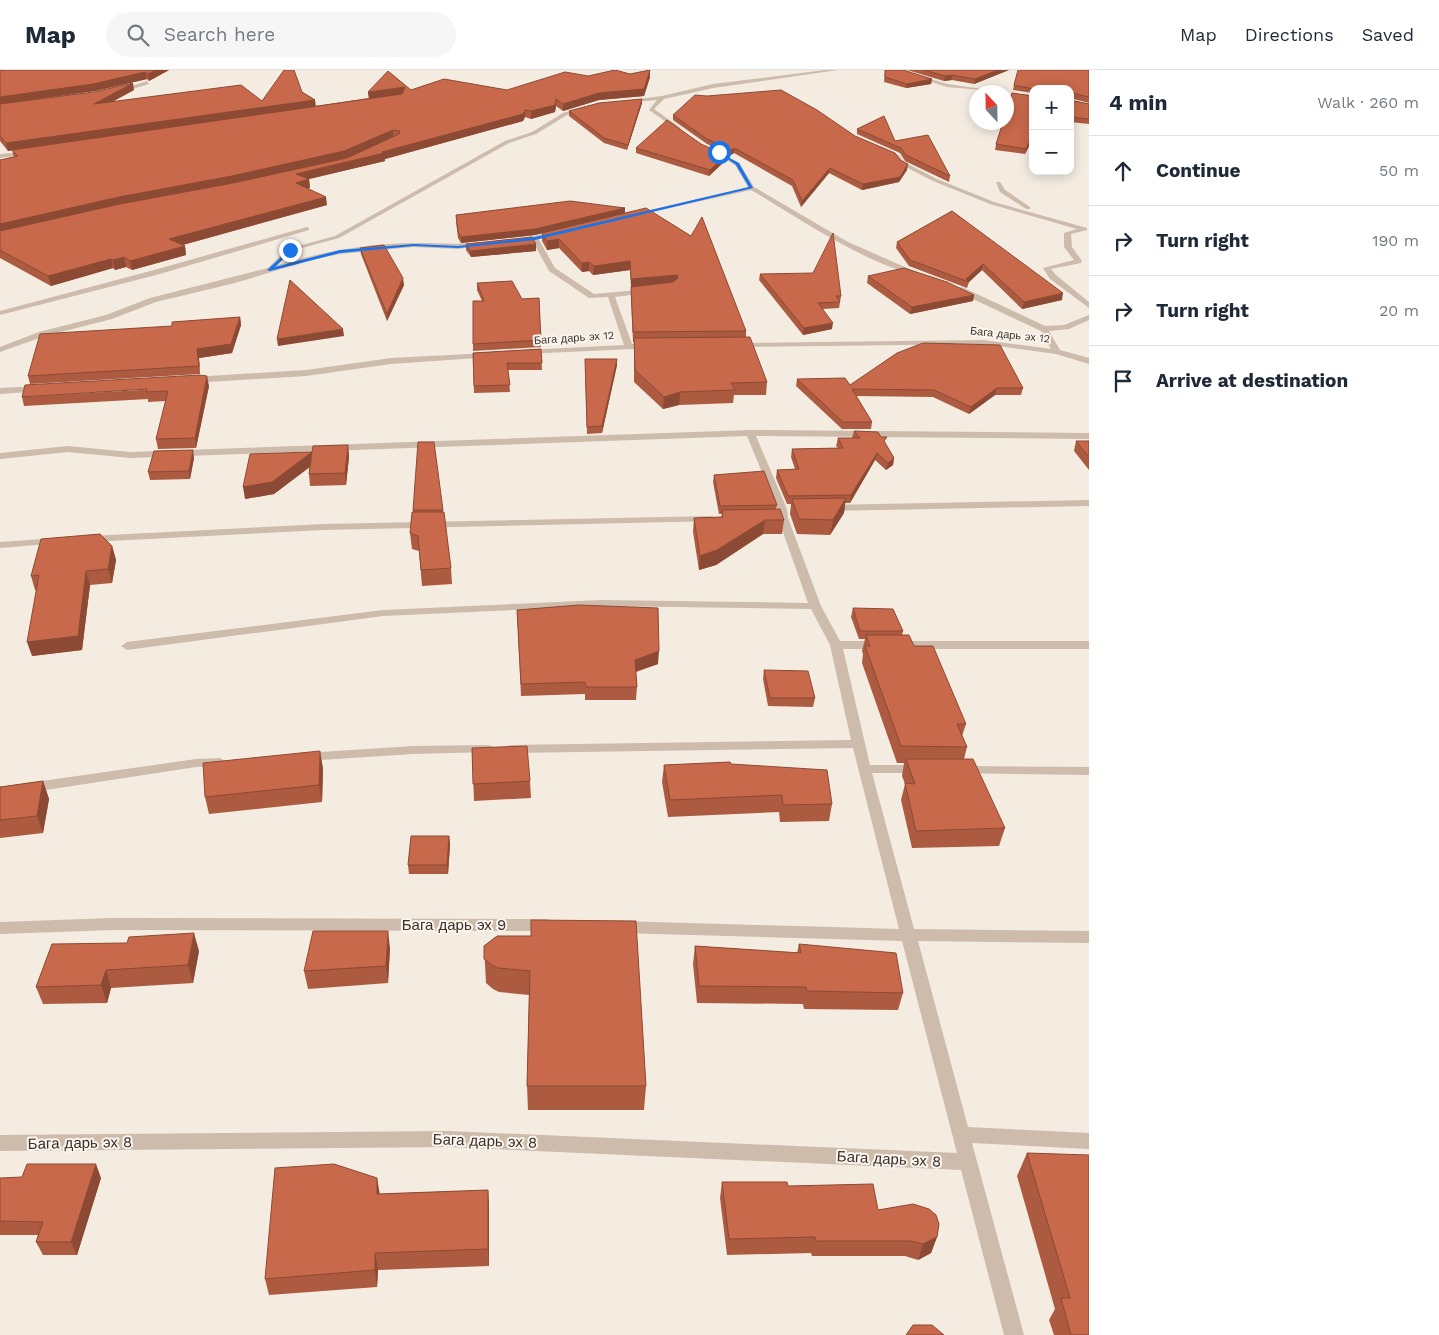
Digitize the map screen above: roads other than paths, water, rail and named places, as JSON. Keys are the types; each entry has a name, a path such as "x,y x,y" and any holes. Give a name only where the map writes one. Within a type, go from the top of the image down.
{"street":[{"path":"619,102 662,98 713,86 836,70"},
{"path":"896,70 946,85 969,88"},
{"path":"112,92 147,83"},
{"path":"662,98 652,109 682,130"},
{"path":"270,270 290,250 337,237 507,142 534,134 565,114 591,107"},
{"path":"871,145 897,156 902,163 935,180 992,203 1087,230"},
{"path":"704,147 719,152 737,164 752,188 846,243 889,264 923,276"},
{"path":"0,156 42,151"},
{"path":"998,184 1002,191 1014,201 1054,220"},
{"path":"623,217 752,188"},
{"path":"0,313 157,272 307,229"},
{"path":"506,242 535,239 570,230"},
{"path":"1087,230 1066,233 1068,248 1078,261 1048,268 1053,277 1089,306"},
{"path":"535,239 552,269 592,296 655,290"},
{"path":"0,350 42,334 109,317 153,300 340,252 414,245 458,247 487,244"},
{"path":"950,285 1044,330 1066,327 1089,317"},
{"path":"612,295 628,346"},
{"path":"1044,330 1057,352"},
{"name":"Бага дарь эх 12","path":"723,345 983,342 1057,352 1089,361"},
{"name":"Бага дарь эх 12","path":"519,353 656,346"},
{"path":"178,380 306,373 390,361 499,354"},
{"path":"0,391 49,388"},
{"path":"750,433 783,513 815,606 836,645 858,744 1014,1335"},
{"path":"0,456 68,450 130,455 750,433 1089,436"},
{"path":"812,508 1089,504"},
{"path":"0,546 200,532 400,523 724,519"},
{"path":"126,646 383,613 601,603 815,606"},
{"path":"836,645 1089,645"},
{"path":"294,757 413,750 858,744"},
{"path":"0,792 196,763 235,761"},
{"path":"865,769 933,770"},
{"path":"952,770 1089,771"},
{"name":"Бага дарь эх 9","path":"0,928 113,924 564,926"},
{"path":"603,927 908,935 1089,937"},
{"path":"961,1135 1089,1142"},
{"name":"Бага дарь эх 8","path":"0,1143 448,1139 969,1162"}]}
